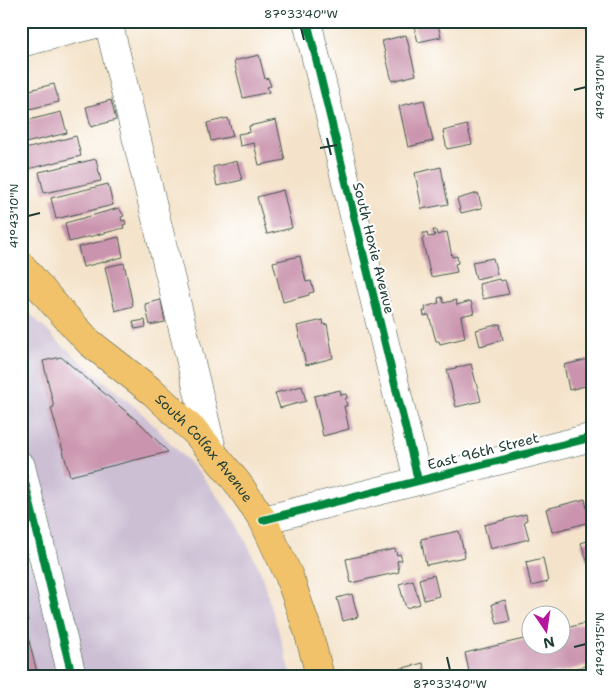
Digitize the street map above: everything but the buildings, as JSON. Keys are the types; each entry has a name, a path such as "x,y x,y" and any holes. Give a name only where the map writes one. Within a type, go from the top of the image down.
{"main road":[{"name":"South Colfax Avenue","path":"21,265 90,343 154,393 197,434 237,482 263,520 289,576 308,631 320,676"}],"street":[{"path":"21,43 108,21 213,453"},
{"name":"South Hoxie Avenue","path":"307,21 418,480"},
{"name":"East 96th Street","path":"263,520 593,437"},
{"path":"21,466 72,676"}],"shaded area":[{"path":"21,304 55,339 142,413 202,476 237,523 260,570 292,676 21,676"}],"cycle path":[{"path":"307,21 418,480"},
{"path":"263,520 593,437"},
{"path":"21,466 72,676"}]}
